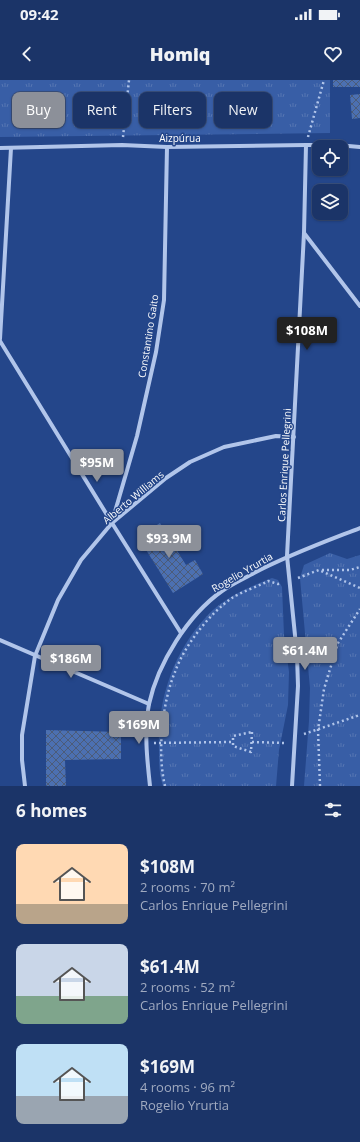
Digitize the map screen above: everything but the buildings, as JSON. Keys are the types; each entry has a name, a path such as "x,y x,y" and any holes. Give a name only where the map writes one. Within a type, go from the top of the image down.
{"street":[{"name":"Aizpúrua","path":"0,148 122,145 337,145 360,147"},
{"name":"Carlos Enrique Pellegrini","path":"292,786 298,686 297,655 287,556 304,233 306,145"},
{"name":"Constantino Gaito","path":"112,523 137,436 158,337 164,300 167,146"},
{"path":"11,148 0,340 181,633"},
{"path":"304,233 360,306"},
{"name":"Alberto Williams","path":"25,786 22,760 22,734 34,656 58,600 81,560 112,523 166,478 190,462 224,447 276,436 294,437"},
{"name":"Rogelio Yrurtia","path":"150,786 146,743 150,704 162,670 181,633 205,604 222,590 287,556 360,528"},
{"path":"0,640 34,656 150,704"}],"path":[{"path":"122,145 129,80"},
{"path":"306,145 324,80"},
{"path":"165,786 162,773 161,743 166,703 175,671 191,640 209,618 232,598 268,581 278,584 319,570 350,570 360,567"},
{"path":"319,570 360,588"},
{"path":"320,786 318,730 324,689 338,643 360,609"},
{"path":"296,737 360,715"},
{"path":"252,732 252,742 252,752 233,746 233,736 252,732"},
{"path":"146,743 233,742"},
{"path":"252,742 295,743"}],"green space":[{"path":"0,80 330,80 330,133 0,137"},
{"path":"330,553 347,559 360,555 360,786 304,786 310,688 300,578 304,565"},
{"path":"272,578 278,580 282,587 284,635 289,672 288,705 279,750 276,786 163,786 159,759 159,732 164,696 176,661 195,630 214,609 237,593"}]}
